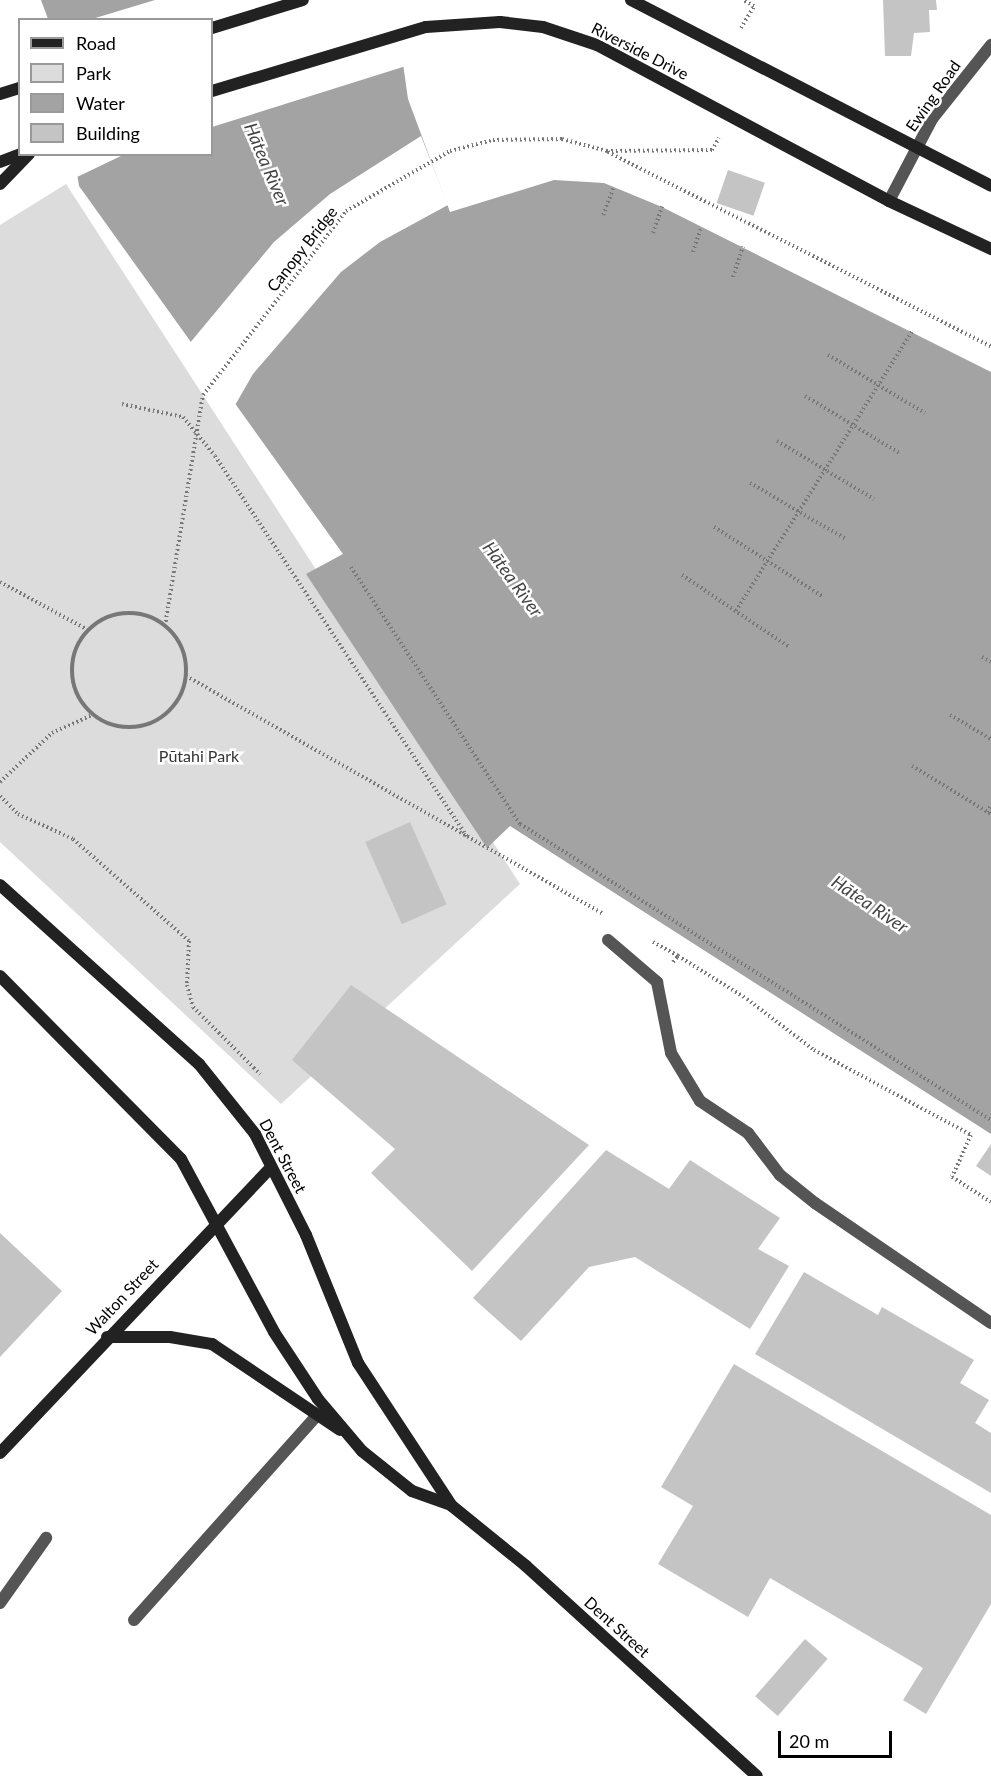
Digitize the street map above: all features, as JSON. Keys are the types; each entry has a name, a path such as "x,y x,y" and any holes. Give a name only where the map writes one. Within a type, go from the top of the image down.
{"main road":[{"path":"213,28 303,0"},
{"path":"631,0 915,150 991,186"},
{"name":"Riverside Drive","path":"213,91 426,27 500,22 543,27 597,45 889,201 991,249"},
{"path":"0,94 18,89"},
{"path":"0,162 18,155"},
{"path":"0,184 27,156"},
{"name":"Dent Street","path":"0,885 199,1064 255,1134 306,1235 358,1363 452,1506 526,1566 757,1776"},
{"name":"Dent Street","path":"0,976 151,1125 181,1159 274,1332 318,1399 385,1472 412,1491 452,1506"},
{"name":"Walton Street","path":"0,1453 107,1337 271,1167"},
{"path":"107,1337 170,1337 212,1344 351,1437"}],"street":[{"name":"Ewing Road","path":"889,201 932,119 991,45"},
{"path":"608,940 657,982 671,1053 700,1101 748,1133 780,1175 815,1203 991,1323"},
{"path":"134,1620 317,1415"},
{"path":"0,1603 46,1538"}],"path":[{"path":"728,50 754,6 743,0"},
{"path":"607,152 712,150 731,117"},
{"name":"Canopy Bridge","path":"196,434 203,395 346,211 450,152 493,140 562,139 607,152"},
{"path":"607,152 991,346"},
{"path":"603,215 614,187"},
{"path":"653,233 662,207"},
{"path":"693,252 701,227"},
{"path":"733,278 743,247"},
{"path":"736,611 912,332"},
{"path":"828,355 925,413"},
{"path":"805,396 901,454"},
{"path":"122,404 183,417 243,499 467,837"},
{"path":"165,626 196,434"},
{"path":"777,441 874,499"},
{"path":"750,483 846,539"},
{"path":"714,528 822,596"},
{"path":"351,567 520,824 991,1120"},
{"path":"682,575 789,646"},
{"path":"0,582 88,630"},
{"path":"134,613 165,626 177,640 186,675 182,693 159,720 125,728 92,715 72,683 71,664 88,630 102,620 134,613"},
{"path":"982,657 991,662"},
{"path":"186,675 608,916"},
{"path":"0,782 52,734 92,715"},
{"path":"950,715 991,739"},
{"path":"912,766 989,813 991,805"},
{"path":"0,796 18,814 73,839 189,941 187,985 193,1007 260,1074"},
{"path":"648,939 747,999 814,1050 971,1135 952,1178 991,1202"},
{"path":"657,982 678,956"}],"green space":[{"name":"Pūtahi Park","path":"66,184 520,884 281,1104 0,842 0,225"}],"water":[{"name":"Hātea River","path":"41,0 394,0 408,99 450,212 554,180 604,183 662,207 991,372 991,1134 510,826 487,848 306,574 343,554 79,186 74,156 213,156 213,18 48,18"}],"pier":[{"path":"155,0 397,0 406,66 213,127 213,18 95,18"},
{"path":"421,136 448,205 380,242 341,272 253,374 234,407 189,344 274,242 330,194"},
{"path":"71,156 121,156 75,178"}],"building":[{"path":"883,0 936,0 937,10 929,10 930,32 914,33 911,56 885,56"},
{"path":"728,170 765,183 753,216 717,203"},
{"path":"410,822 447,904 402,924 365,842"},
{"path":"351,985 589,1145 472,1271 371,1173 395,1149 292,1060"},
{"path":"991,1144 991,1176 976,1166"},
{"path":"606,1150 669,1189 690,1160 780,1218 758,1249 789,1266 750,1329 635,1257 589,1267 521,1341 473,1298"},
{"path":"0,1233 62,1291 0,1357"},
{"path":"804,1272 878,1315 882,1307 974,1360 960,1383 989,1400 975,1423 991,1433 991,1493 755,1354"},
{"path":"734,1364 991,1515 991,1604 926,1714 903,1700 923,1668 770,1578 748,1617 658,1564 693,1506 661,1487"},
{"path":"805,1639 828,1659 778,1716 755,1696"}]}
